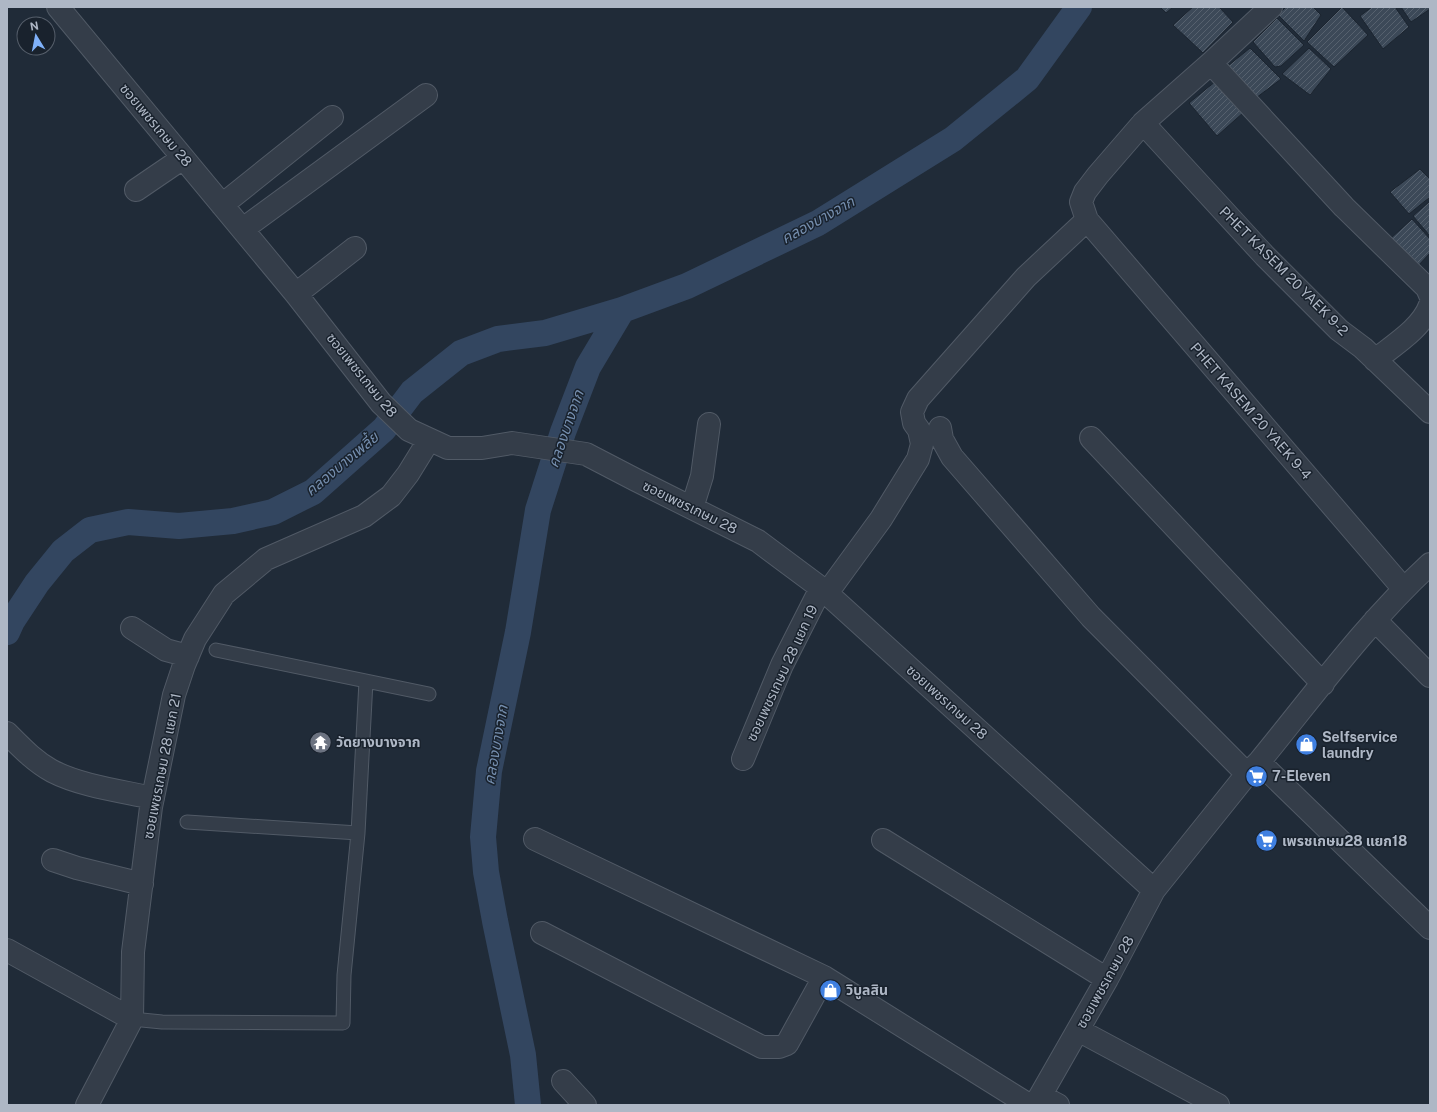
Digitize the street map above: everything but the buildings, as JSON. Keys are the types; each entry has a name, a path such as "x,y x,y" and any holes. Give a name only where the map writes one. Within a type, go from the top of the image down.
{"street":[{"name":"ซอยเพชรเกษม 28","path":"58,7 243,229 381,403 409,430 448,448 482,448 512,443 586,454 758,541 824,590 1154,890 1078,1030 1041,1103"},
{"path":"1093,226 1081,202 1085,192 1098,175 1144,123 1212,63 1271,7"},
{"path":"1212,63 1344,207 1427,288 1430,295"},
{"path":"243,229 426,95"},
{"path":"222,205 332,117"},
{"name":"PHET KASEM 20 YAEK 9-2","path":"1144,123 1265,256 1339,330 1363,348 1430,412"},
{"path":"136,190 183,158"},
{"name":"PHET KASEM 20 YAEK 9-4","path":"1093,226 1403,588"},
{"name":"ซอยเพชรเกษม 28 แยก 19","path":"743,759 782,664 824,590 881,519 918,459 922,444 919,430 914,422 912,412 918,399 1026,277 1093,226"},
{"path":"296,294 355,248"},
{"path":"1375,360 1419,324 1428,312 1430,305"},
{"path":"692,508 702,476 709,424"},
{"path":"940,428 942,439 952,457 1091,617 1253,768 1430,928"},
{"path":"1091,438 1322,684"},
{"name":"ซอยเพชรเกษม 28 แยก 21","path":"87,1105 132,1019 133,952 153,798 174,695 195,639 224,594 266,558 364,516 391,496 408,474 429,440"},
{"path":"1154,890 1375,620 1403,588 1430,564"},
{"path":"1375,620 1430,676"},
{"path":"132,628 166,650 188,656"},
{"path":"7,733 28,754 52,771 82,782 153,798"},
{"path":"535,839 824,978 1041,1103"},
{"path":"883,840 1107,979"},
{"path":"53,860 84,870 142,884"},
{"path":"542,933 762,1047 779,1047 787,1044 824,978"},
{"path":"7,950 132,1019"},
{"path":"1078,1030 1218,1105"},
{"path":"563,1081 585,1105"}],"lane":[{"path":"216,650 429,694"},
{"path":"132,1019 162,1022 343,1023 344,975 358,833 366,681"},
{"path":"187,822 358,833"}],"waterway":[{"name":"คลองบางจาก","path":"528,1105 523,1055 486,872 483,837 489,771 518,632 538,510 563,432 588,367 622,310 687,286 818,223 953,139 1027,79 1079,7"},
{"name":"คลองบางเพลี้ย","path":"7,632 12,621 37,583 63,551 90,530 128,522 179,526 233,521 273,512 313,492 384,429 412,392 461,353 498,339 545,333 622,310"}],"place":[{"name":"วัดยางบางจาก","path":"320,742"},
{"name":"Selfservice laundry","path":"1306,745"},
{"name":"7-Eleven","path":"1256,776"},
{"name":"เพรชเกษม28 แยก18","path":"1266,841"},
{"name":"วิบูลสิน","path":"831,990"}]}
